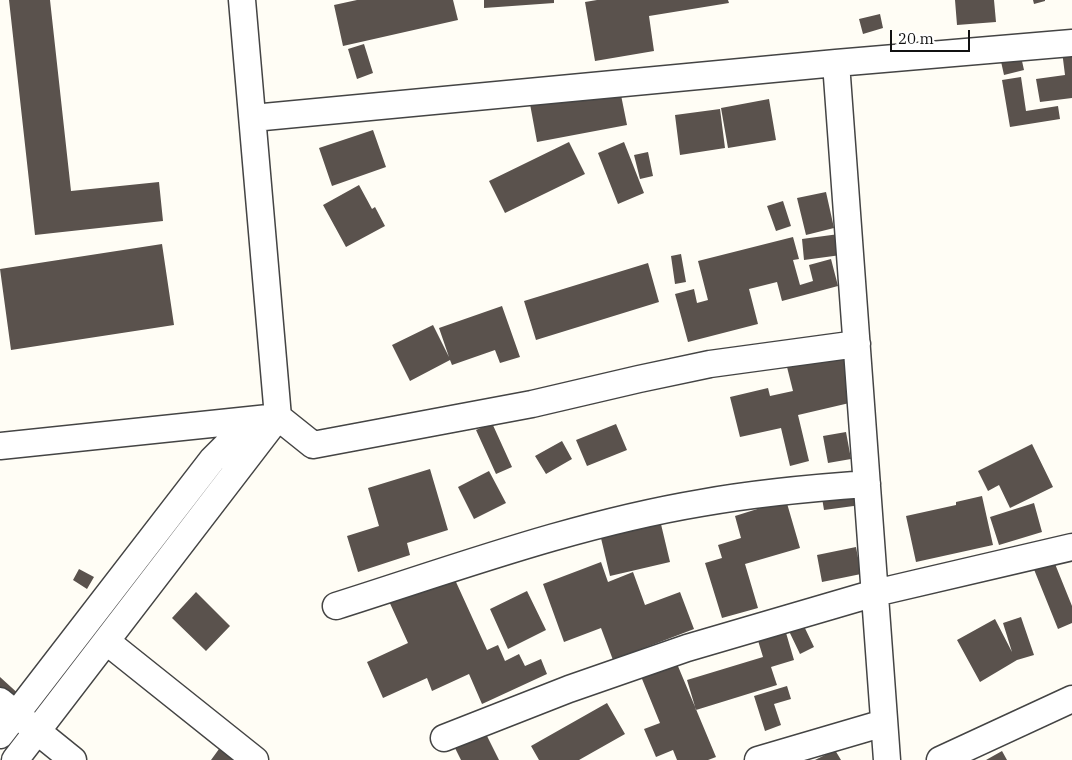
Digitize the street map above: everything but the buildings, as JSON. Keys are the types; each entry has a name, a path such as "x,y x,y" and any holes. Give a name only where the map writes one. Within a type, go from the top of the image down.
{"street":[{"path":"15,760 278,418 242,0"},
{"path":"253,118 836,63 1072,43"},
{"path":"836,63 887,760"},
{"path":"0,446 278,418 313,445 532,404 638,378 710,364 857,344"},
{"path":"0,735 8,708 212,460 252,420"},
{"path":"336,606 498,554 602,524 700,502 797,490 867,484"},
{"path":"444,738 569,688 687,648 875,593 1072,547"},
{"path":"106,641 255,760"},
{"path":"940,760 1072,698"},
{"path":"8,708 73,760"},
{"path":"758,760 884,722"}]}
